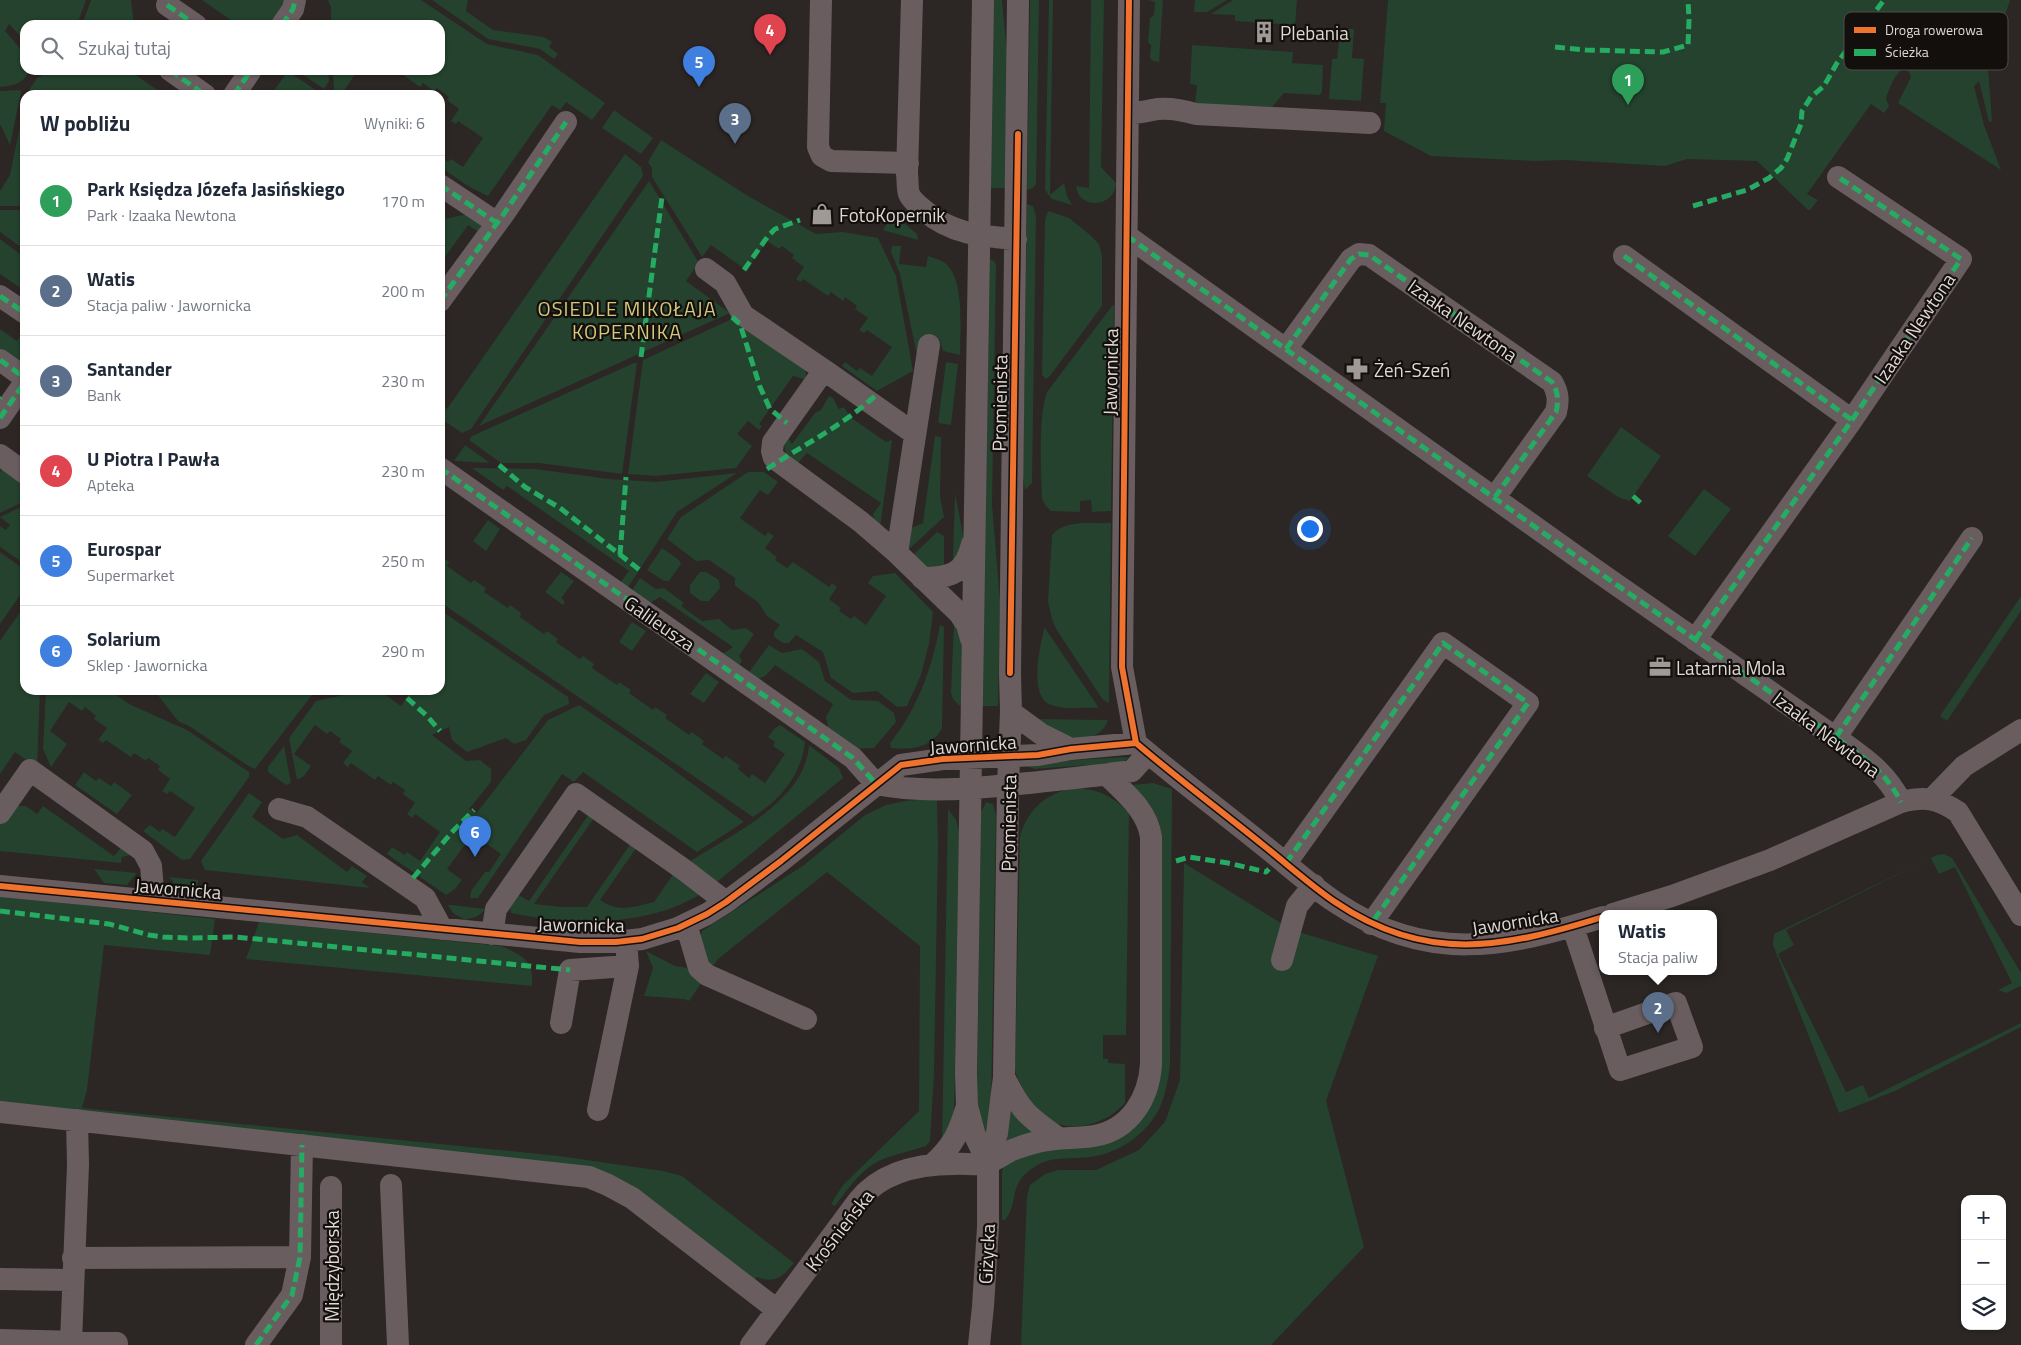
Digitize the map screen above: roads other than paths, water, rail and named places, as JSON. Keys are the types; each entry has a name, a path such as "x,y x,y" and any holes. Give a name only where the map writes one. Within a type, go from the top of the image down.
{"street":[{"path":"286,20 293,10 295,0"},
{"path":"821,0 818,146 822,156 831,160 908,162"},
{"path":"912,0 908,192 919,206 944,224 961,232 979,236 1016,239"},
{"name":"Promienista","path":"933,1164 947,1152 953,1143 960,1130 967,1106 970,758 983,0"},
{"name":"Promienista","path":"988,1163 997,1133 1004,1077 1008,785 1011,712 1011,558 1018,0"},
{"name":"Jawornicka","path":"1129,0 1122,667 1142,748 1334,902 1372,924 1408,938 1445,944 1484,945 1573,927 1599,918"},
{"path":"167,5 189,20"},
{"path":"177,75 198,90"},
{"path":"237,90 248,75"},
{"path":"1128,113 1142,113 1152,110 1181,110 1196,114 1370,123"},
{"path":"445,294 497,223 566,122"},
{"name":"Izaaka Newtona","path":"1695,640 1852,420 1960,259 1838,177"},
{"path":"445,188 497,223"},
{"name":"Izaaka Newtona","path":"1127,236 1695,640 1836,737 1877,767 1892,786 1901,802"},
{"name":"Izaaka Newtona","path":"1286,349 1351,259 1359,254 1369,255 1552,382 1557,390 1556,412 1494,497"},
{"path":"1624,256 1852,420"},
{"path":"706,269 726,283 743,315 915,434"},
{"path":"0,296 20,310"},
{"path":"897,553 929,345"},
{"path":"0,360 20,374"},
{"path":"824,370 773,442 772,451 774,458 861,522 897,553 959,613 967,625 973,642"},
{"path":"0,418 20,389"},
{"path":"0,455 20,469"},
{"name":"Galileusza","path":"445,472 853,758 876,784"},
{"path":"922,578 942,578 956,571 968,557 974,536"},
{"path":"1836,737 1972,538"},
{"path":"1286,863 1443,643 1528,703 1372,924"},
{"path":"1011,712 1052,741 1071,749"},
{"path":"1932,799 1964,766 2021,730"},
{"path":"876,784 900,788 971,788 1107,775 1132,771 1142,748"},
{"name":"Jawornicka","path":"0,886 580,942 642,939 686,924 726,902 781,861 901,765 943,759 1038,755 1071,749 1142,748"},
{"path":"0,813 30,770 143,851 151,866 154,901"},
{"path":"988,1163 1012,1150 1036,1142 1057,1137 1096,1136 1117,1128 1140,1106 1146,1093 1150,1073 1151,837 1148,824 1142,813 1107,775"},
{"path":"492,934 496,909 576,794 683,869 726,902"},
{"path":"1626,910 1672,896 1770,860 1901,802 1917,798 1932,799 1958,812 2021,915"},
{"path":"279,809 307,817 425,898 442,929"},
{"path":"1282,960 1297,906 1314,885"},
{"path":"686,924 699,968 707,975 806,1019"},
{"path":"1573,927 1605,1028"},
{"path":"598,1110 628,966 626,940"},
{"path":"561,1023 570,970 628,966"},
{"path":"1004,1077 1021,1109 1032,1120 1057,1137"},
{"name":"Promienista","path":"967,1106 975,1136 988,1163"},
{"path":"0,1112 564,1173 597,1180 632,1198 777,1310"},
{"path":"72,1342 72,1280 78,1164 77,1120"},
{"name":"Międzyborska","path":"256,1345 292,1295 300,1257 302,1145"},
{"name":"Krośnieńska","path":"751,1345 864,1194 877,1182 890,1175 933,1164 988,1163"},
{"name":"Giżycka","path":"979,1345 988,1227 988,1163"},
{"path":"391,1185 398,1345"},
{"name":"Międzyborska","path":"331,1187 331,1345"},
{"path":"73,1258 300,1257"},
{"path":"0,1279 72,1280"},
{"path":"0,1340 117,1343"}],"place":[{"name":"Plebania","path":"1264,32"},
{"name":"U Piotra I Pawła","path":"770,55"},
{"name":"Eurospar","path":"699,87"},
{"name":"Park Księdza Józefa Jasińskiego","path":"1628,105"},
{"name":"Santander","path":"735,144"},
{"name":"FotoKopernik","path":"822,214"},
{"name":"Żeń-Szeń","path":"1357,369"},
{"name":"Latarnia Mola","path":"1660,667"},
{"name":"Solarium","path":"475,857"},
{"name":"Watis","path":"1658,1033"}],"district":[{"name":"OSIEDLE MIKOŁAJA KOPERNIKA","path":"627,320"}]}
